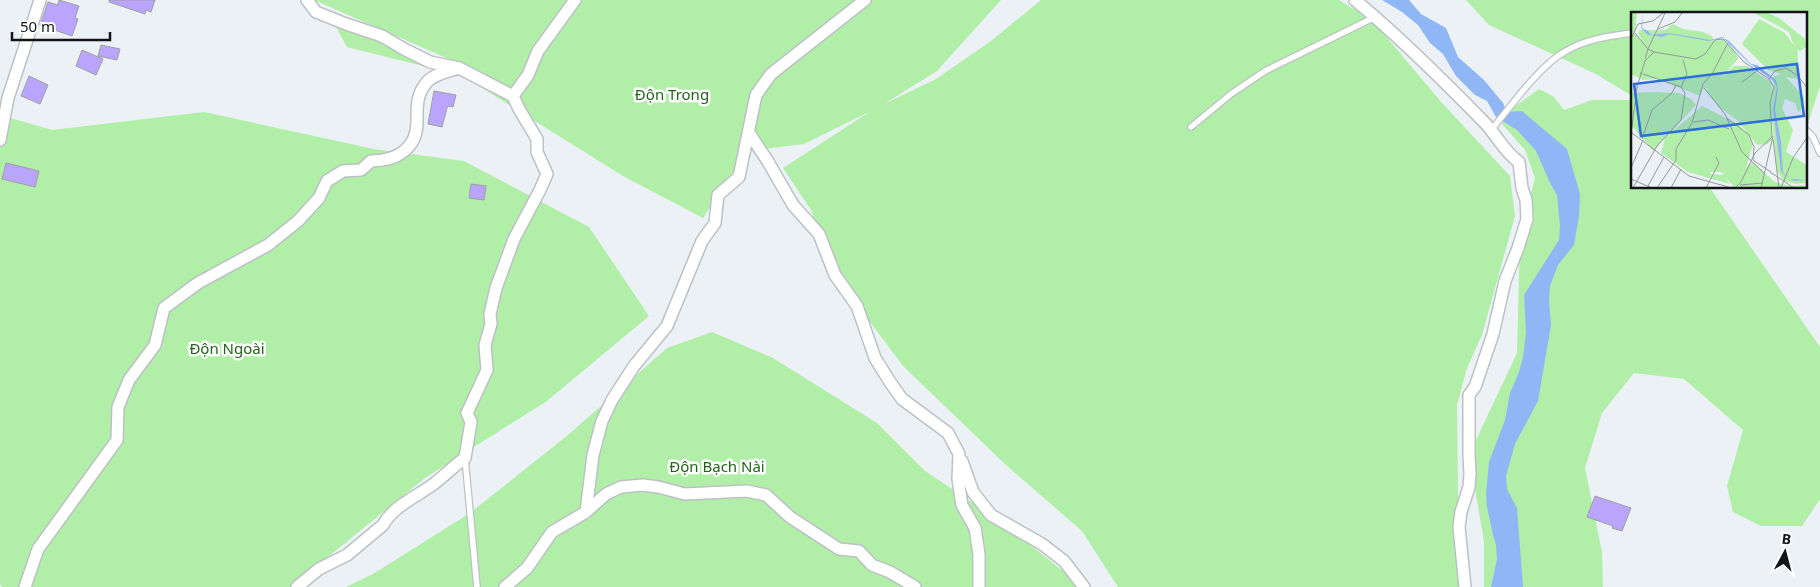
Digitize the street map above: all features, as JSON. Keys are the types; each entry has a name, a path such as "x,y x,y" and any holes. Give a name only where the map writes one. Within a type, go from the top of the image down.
{"street":[{"path":"0,140 8,98 40,0"},
{"path":"297,587 319,569 347,555 383,525 386,519 465,458 471,422 467,413 487,370 485,345 491,324 490,314 496,288 514,239 547,174 537,152 537,139 513,96 459,68 430,62 382,36 316,12 307,0"},
{"path":"513,96 528,76 538,51 575,0"},
{"path":"586,512 593,455 602,421 612,400 634,366 667,326 702,241 715,223 718,194 738,177 756,94 771,74 865,0"},
{"path":"1355,0 1496,125 1510,156 1519,162 1522,188 1526,200 1527,218 1505,281 1493,334 1476,387 1469,395 1468,455 1470,474 1469,487 1461,512 1459,527 1465,587"},
{"path":"24,587 38,549 117,440 118,407 129,380 155,345 164,308 198,283 276,239 298,222 319,198 328,181 343,171 361,170 371,161 385,161 404,153 410,148 416,136 418,122 416,110 421,91 428,81 459,68"},
{"path":"749,133 793,205 819,234 835,275 857,306 875,358 902,399 948,433 959,454 972,492 991,515 1042,544 1064,561 1084,587"},
{"path":"959,454 958,479 962,505 975,528 979,554 979,587"},
{"path":"505,587 527,568 552,532 586,512 606,494 621,487 643,485 685,494 747,491 766,495 790,517 840,549 859,551 872,565 890,572 915,587"}],"lane":[{"path":"1191,127 1231,94 1259,75 1375,17"},
{"path":"1496,125 1545,66 1567,50 1599,38 1631,33"},
{"path":"1808,132 1813,137 1820,153"},
{"path":"465,458 477,587"}],"green space":[{"name":"Độn Trong","path":"314,0 1001,0 937,71 884,104 936,79 991,41 1041,0 1339,0 1372,20 1442,103 1510,176 1515,216 1482,335 1467,368 1457,405 1459,587 1118,587 1082,531 1006,465 903,366 835,275 811,210 783,168 871,111 804,144 747,151 703,218 623,176 463,76 347,47 331,18 404,49 467,67"},
{"path":"1466,0 1820,0 1820,86 1808,124 1808,12 1631,12 1631,95 1596,74 1489,25"},
{"path":"1539,89 1553,96 1564,110 1592,100 1631,100 1631,189 1711,189 1820,347 1820,499 1802,526 1761,526 1733,512 1727,486 1743,430 1684,379 1634,373 1602,413 1585,468 1602,552 1603,587 1484,587 1484,541 1469,455 1517,353 1520,238 1535,178 1525,150 1502,124 1507,112"},
{"name":"Độn Ngoài","path":"204,112 374,149 464,161 589,227 649,316 547,401 425,478 291,587 2,587 0,584 0,115 52,130"},
{"name":"Độn Bạch Nài","path":"712,332 773,358 877,423 925,471 1003,523 1083,587 346,587 373,574 470,513 568,435 667,348"}],"water":[{"path":"1382,0 1409,0 1421,14 1446,28 1458,57 1484,80 1503,103 1507,112 1522,111 1567,149 1580,194 1579,216 1574,245 1558,265 1550,286 1551,325 1538,401 1515,444 1506,476 1507,489 1517,508 1523,587 1491,587 1497,559 1486,494 1489,462 1505,420 1510,393 1523,357 1526,332 1524,295 1559,240 1560,226 1557,195 1536,151 1528,142 1517,130 1496,117 1487,101 1475,95 1456,76 1443,54 1430,43 1418,25 1402,12"}],"building":[{"path":"59,0 79,6 75,18 78,19 72,36 40,25 48,2 58,5"},
{"path":"109,0 155,0 151,12 146,10 145,14 109,2"},
{"path":"101,45 120,49 117,60 98,56"},
{"path":"82,50 103,59 96,75 76,66"},
{"path":"29,76 48,85 40,104 21,96"},
{"path":"434,91 456,95 453,107 448,106 447,108 442,127 428,124"},
{"path":"6,163 39,171 35,187 2,179"},
{"path":"471,184 486,186 484,200 469,198"},
{"path":"1595,496 1631,508 1622,531 1587,517"}]}
